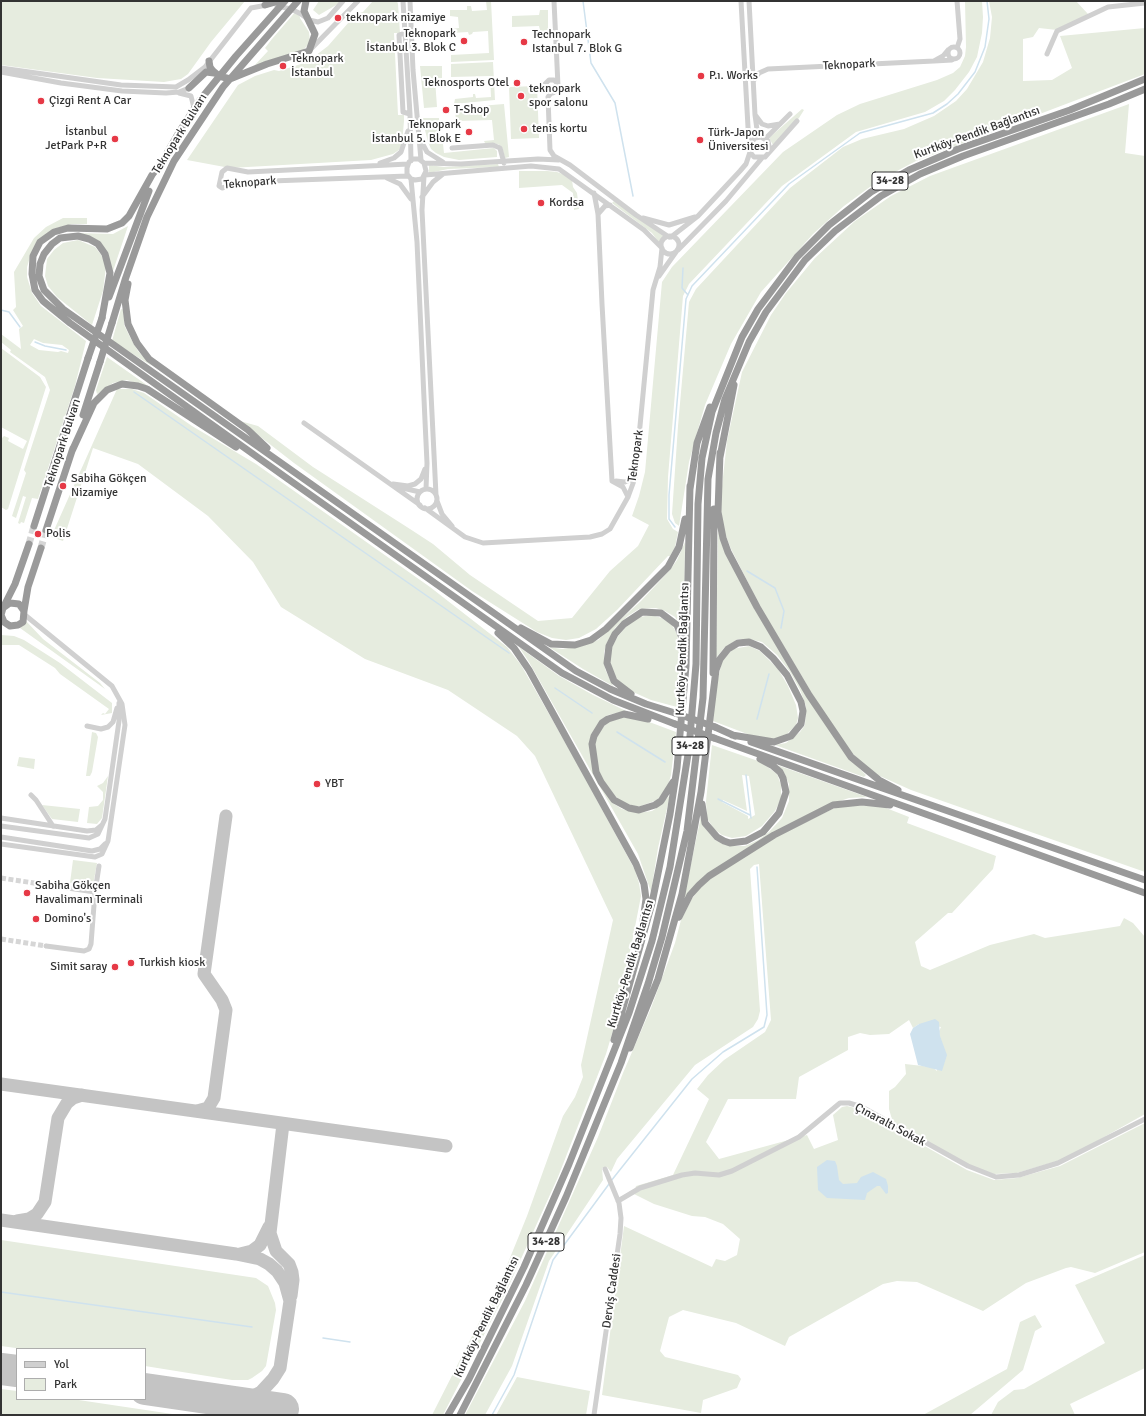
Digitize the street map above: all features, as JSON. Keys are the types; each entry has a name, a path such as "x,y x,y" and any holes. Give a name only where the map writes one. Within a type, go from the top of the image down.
{"highway":[{"name":"Teknopark Bulvarı","path":"102,318 138,217 161,163 194,108 217,74 279,4 285,1"},
{"name":"Teknopark Bulvarı","path":"46,530 138,244 153,202 174,161 193,130 230,78 298,1"},
{"path":"189,88 206,72 230,78 267,64 309,51 314,34 304,10 306,1"},
{"path":"265,5 279,4"},
{"path":"209,62 210,67 217,74"},
{"name":"Kurtköy-Pendik Bağlantısı","path":"448,1415 469,1379 524,1267 569,1164 629,1014 652,940 670,868 690,748 696,664 698,504 701,466 712,412 742,337 758,309 777,282 798,257 829,225 871,192 909,170 958,149 1070,110 1145,79"},
{"name":"Kurtköy-Pendik Bağlantısı","path":"460,1415 526,1285 566,1197 620,1063 660,943 686,831 703,698 708,479 716,433 725,399 749,342 766,312 805,260 835,232 881,196 920,174 963,156 1102,107 1145,89"},
{"path":"161,163 152,175 132,212 122,223 108,229 68,228 54,232 44,239 38,246 32,262 32,274 35,290 43,301 54,311 482,617 562,673 586,687 613,700 675,724 1145,893"},
{"path":"34,526 88,358 102,318 110,273 105,254 98,244 83,237 72,236 60,238 48,249 40,264 40,281 44,290 52,300 88,327 290,468 576,671 610,689 646,704 1145,880"},
{"path":"138,244 125,300 128,324 137,343 149,358 248,430 290,468"},
{"path":"620,1063 631,1045 658,979 672,936 692,851 702,792 712,692 715,595 714,497 720,453 737,369"},
{"path":"72,451 91,407 98,398 111,387 130,384 147,389 288,479"},
{"path":"487,609 551,644 575,645 591,640 606,629 668,567 675,557 679,547 697,443 708,410 720,389"},
{"path":"720,453 718,512 726,545 757,607 809,695 851,757 866,771 879,780 935,807"},
{"path":"598,1092 654,896 670,814 677,768 686,666 690,486"},
{"path":"29,544 15,584 2,610 4,626 18,625 22,622 25,613 28,587 41,548"},
{"path":"2,610 8,604 15,603 21,606 25,613"},
{"path":"646,704 614,681 608,669 609,646 615,634 624,624 642,612 661,613 670,619 676,625 682,638 686,666"},
{"path":"482,617 514,648 529,670 636,864 644,884 646,899 640,947"},
{"path":"712,692 716,670 720,659 728,649 738,643 749,642 761,647 773,658 795,688 802,711 801,724 791,736 774,742 732,735"},
{"path":"675,724 633,714 615,716 602,723 598,729 594,736 592,752 596,772 601,782 614,800 629,808 639,810 648,808 661,801 671,786 677,768"},
{"path":"702,792 705,823 716,837 730,843 746,841 755,837 769,826 779,813 786,792 780,772 767,762 728,743"},
{"path":"672,936 690,895 699,885 715,872 774,835 833,805 862,802 904,807"}],"street":[{"path":"279,4 301,14 309,20 318,22 325,20 343,1"},
{"path":"309,51 358,1"},
{"name":"Teknopark","path":"410,1 418,128 422,162"},
{"path":"545,89 551,93 557,90 553,1"},
{"path":"741,1 749,145 750,152 754,157 762,158"},
{"path":"749,1 755,115 758,137"},
{"path":"949,49 947,55 950,59 954,60 960,55 957,48 960,40 958,1"},
{"name":"Teknopark","path":"388,482 400,488 423,490 427,463 417,242 412,202 412,189 410,177 407,171 409,162 410,114 406,73 403,2"},
{"path":"1047,54 1057,31 1108,7 1145,3"},
{"path":"121,88 176,87 205,67 248,10 254,6 265,5"},
{"path":"934,61 943,56 949,49 953,47 957,48"},
{"name":"Teknopark","path":"765,70 954,60"},
{"path":"753,61 755,65 765,70"},
{"path":"1,68 61,81"},
{"path":"754,80 759,73 765,70"},
{"path":"1,72 61,81 191,96 194,108"},
{"path":"538,159 546,154 548,148 545,84 547,81 556,81"},
{"path":"172,93 189,88"},
{"name":"Teknopark","path":"551,93 548,97 550,150 557,160"},
{"path":"765,138 790,114"},
{"path":"755,115 762,124 768,126 782,123"},
{"name":"Teknopark","path":"657,278 677,251 726,201 762,158 798,121"},
{"name":"Teknopark","path":"375,165 394,158 401,152 410,125"},
{"name":"Teknopark","path":"418,128 425,149 431,156 446,164"},
{"path":"749,145 752,140 758,137 765,138 769,144 770,151"},
{"path":"452,148 493,145 500,148 504,161 504,168"},
{"name":"Teknopark","path":"304,423 465,537 483,543 597,536 610,529 628,497 635,478 653,290 657,278 662,242 698,216 746,164 750,152"},
{"name":"Teknopark","path":"465,537 445,518 436,498 422,198 424,176 426,166 419,159 409,162 375,165 248,172 227,168 222,172 219,186 222,188 244,182 380,176 410,177 418,180 422,179 424,176 446,172 530,166 555,168 565,172 644,230 668,254 677,251"},
{"name":"Teknopark","path":"422,162 446,164 538,159 557,160 570,165 636,215 678,242 677,251"},
{"path":"555,168 557,160"},
{"path":"422,198 433,182 446,172"},
{"name":"Teknopark","path":"380,176 400,184 407,191 412,202"},
{"path":"412,189 423,189"},
{"path":"594,193 598,214 612,481 623,487 628,497"},
{"path":"598,214 605,206 610,205"},
{"name":"Teknopark","path":"636,215 658,223 669,225 698,216"},
{"name":"Teknopark","path":"388,482 408,486 415,484 424,474 427,463"},
{"path":"612,476 615,480 620,482 635,478"},
{"path":"423,490 433,491 436,498 434,506 422,507 417,500 423,490"},
{"path":"1,844 71,855 95,857 102,854 108,841 125,720 122,704 112,686 25,613"},
{"path":"87,726 105,729 113,722 117,710 117,698 112,686"},
{"path":"1,826 89,838 98,834 104,822 120,714 118,698 112,686"},
{"path":"31,795 53,826"},
{"path":"1,818 92,831 100,827 104,822"},
{"path":"1,838 97,850 108,841"},
{"path":"71,855 76,848"},
{"path":"46,946 84,951 89,949 91,944 95,892 99,866"},
{"path":"54,886 95,892"},
{"name":"Çınaraltı Sokak","path":"618,1201 640,1188 682,1175 695,1172 720,1175 732,1171 799,1137 840,1103 849,1103 862,1108 968,1166 996,1177 1018,1175 1058,1163 1145,1119"},
{"name":"Derviş Caddesi","path":"594,1415 621,1218 618,1201 605,1169"}],"green space":[{"path":"1,1 245,1 211,42 188,74 181,79 164,82 97,78 1,65"},
{"path":"319,1 343,1 319,15 313,10"},
{"path":"373,1 397,1 398,4 400,33 394,33 398,115 404,115 402,144 399,150 393,154 371,160 230,168 187,160 238,85 255,76 274,70 279,71 301,64 315,56 328,46 356,14 363,12"},
{"path":"486,1 491,1 494,60 451,62 451,55 489,53 488,31 473,32 469,35 468,32 451,33 451,29 459,28 458,17 450,16 450,10 467,10 467,6 471,6 472,11 487,10"},
{"path":"965,1 982,1 982,33 977,57 969,72 955,90 944,101 925,112 856,132 782,186 689,284 683,296 668,477 667,519 673,529 678,532 675,547 670,556 668,556 617,610 596,629 579,638 566,640 552,638 537,632 472,591 294,463 240,421 258,426 313,467 433,544 470,575 538,621 572,618 610,571 638,546 649,525 632,516 645,472 662,282 672,267 783,152 837,115 860,104 937,80 953,73 960,67 965,56 966,47"},
{"path":"989,1 1076,1 1088,14 1057,30 1039,28 1033,37 1023,39 1023,81 1052,80 1072,68 1060,36 1145,28 1145,74 916,161 878,181 844,206 813,234 761,292 731,344 705,405 697,433 689,462 679,526 675,523 672,514 678,426 689,302 696,289 790,188 843,147 862,139 904,129 934,116 956,101 967,89 983,62 990,38 992,17"},
{"path":"297,10 299,10 300,18 309,32 310,41 307,46 303,50 254,66 268,51 265,48"},
{"path":"540,10 548,10 548,35 541,35 539,26 512,27 512,16 539,15"},
{"path":"493,62 495,100 454,104 455,99 473,97 473,94 475,94 476,98 491,97 490,76 451,77 451,64"},
{"path":"420,66 442,66 442,79 435,79 437,107 424,108"},
{"path":"537,86 539,138 511,139 509,87"},
{"path":"504,104 509,157 505,158 502,147 498,144 485,143 484,141 494,140 492,120 456,121 455,108"},
{"path":"1129,104 1125,153 1145,156 1145,872 911,790 871,772 850,751 827,717 795,667 758,602 731,549 724,531 720,504 727,441 742,372 771,315 786,293 815,258 855,221 891,196 930,176"},
{"path":"802,109 804,110 799,118 773,145 769,138"},
{"path":"422,118 439,118 440,144 443,144 444,153 494,148 497,151 497,157 459,160 444,157 436,153 431,149 428,142"},
{"path":"498,164 499,167 448,169 429,173 429,165 444,167"},
{"path":"519,171 547,171 565,175 572,180 573,187 577,193 579,209 574,210 573,193 562,185 519,188"},
{"path":"614,201 666,236 660,244 652,233 612,203"},
{"path":"63,218 87,218 87,224 72,224 53,229 31,254 27,267 27,277 32,293 41,306 86,341 75,386 38,499 32,498 24,523 21,522 20,524 18,523 26,497 23,496 16,518 12,516 26,473 24,470 50,390 45,377 10,352 11,350 1,342 1,334 21,349 19,329 23,326 13,310 16,307 14,272 34,238 46,227","holes":["34,339 43,343 62,345 69,350 68,353 61,351 39,350 30,345"]},
{"path":"128,226 113,271 106,252 76,233 113,234"},
{"path":"78,240 95,247 102,256 106,266 103,291 92,325 57,297 48,286 45,276 47,259 54,250 63,243"},
{"path":"121,309 124,310 124,325 131,339 138,351 152,366 112,341"},
{"path":"1,348 40,377 46,387 8,509 6,510 1,507 1,439 4,436 9,438 8,441 23,449 27,441 1,427"},
{"path":"107,357 151,388 127,380 113,383 97,394 96,390"},
{"path":"117,389 132,389 144,393 192,426 256,464 430,587 507,647 521,665 573,756 635,870 641,896 617,1017 606,1054 558,1177 506,1292 443,1415 432,1415 503,1275 527,1216 563,1116 575,1097 583,1077 581,1065 613,920 535,756 517,736 448,690 365,659 281,607 253,562 208,516 138,464 93,448 63,541 51,537"},
{"path":"718,526 726,549 852,761 866,775 864,777 775,745 786,743 800,732 805,725 806,706 800,690 790,672 777,655 762,642 749,639 738,639 724,648 716,658"},
{"path":"685,542 684,631 675,617 656,608 639,609 628,616 615,628 604,652 605,669 613,686 549,647 562,649 582,646 598,640 641,601 670,570 677,560"},
{"path":"651,615 662,618 672,625 677,634 680,652 677,707 651,700 633,692 620,683 613,674 609,661 612,646 630,622 640,617"},
{"path":"26,621 43,639 100,683 105,689 20,628"},
{"path":"1,635 14,636 24,640 60,663 112,703 112,713 101,715 103,713 105,714 109,709 60,674 55,668 19,645 1,645"},
{"path":"749,646 760,651 778,669 788,686 796,705 798,718 796,725 786,735 774,740 750,735 713,721 716,688 722,661 733,649"},
{"path":"519,647 559,676 626,711 608,715 601,720 592,734 590,752 614,804 622,809 638,813 652,811 670,795 658,848 651,892 638,854"},
{"path":"624,716 652,723 676,732 671,775 667,789 657,800 641,806 634,806 622,802 615,796 603,780 598,769 595,744 599,731 610,720"},
{"path":"92,732 96,733 98,737 92,772 90,776 86,776"},
{"path":"712,745 761,762 777,774 781,785 781,799 775,811 762,826 746,836 732,838 722,835 714,829 707,818 706,801","holes":["742,775 749,776 755,815 748,819 748,816 722,802 723,800 747,811"]},
{"path":"19,757 35,759 34,769 17,766"},
{"path":"777,765 867,797 849,798 831,804 780,829 712,871 683,902 701,816 704,827 715,840 732,846 745,846 758,840 769,832 782,818 789,801 789,784 784,773"},
{"path":"108,776 102,818 97,824 87,823 89,807 98,806 103,800 103,792 97,786 103,783"},
{"path":"42,805 80,809 78,822 52,819"},
{"path":"848,805 881,806 909,817 907,823 996,856 993,869 952,913 948,913 915,942 921,966 930,970 990,945 1034,934 1045,938 1120,926 1124,918 1133,923 1145,937 1145,1114 1074,1154 1057,1161 1017,1173 994,1174 967,1164 893,1123 889,1109 889,1091 895,1087 906,1074 905,1064 932,1067 937,1071 940,1036 939,1031 941,1027 919,1024 913,1028 909,1020 889,1034 870,1035 860,1033 848,1037 848,1050 799,1077 796,1099 728,1099 706,1142 719,1159 807,1135 814,1149 838,1140 833,1115 842,1107 847,1106 859,1109 967,1170 994,1180 1017,1178 1060,1166 1145,1123 1145,1252 1095,1273 1071,1267 1066,1268 1026,1283 983,1311 917,1282 897,1281 883,1284 789,1337 785,1346 736,1323 683,1310 669,1317 660,1351 665,1357 738,1375 741,1379 737,1388 703,1400 701,1413 602,1395 624,1226 712,1267 716,1259 725,1261 737,1255 740,1239 723,1224 705,1217 692,1216 654,1204 634,1194 636,1186 673,1175 709,1099 697,1089 708,1075 724,1060 765,1032 771,1020 759,864 754,865 750,869 760,1011 758,1019 753,1027 695,1065 617,1159 611,1172 607,1167 602,1168 603,1180 549,1261 512,1366 485,1415 465,1415 525,1301 598,1137 651,1008 675,943 681,920 691,900 700,888 712,877 778,836 832,809"},
{"path":"73,860 97,863 93,885 70,883"},
{"path":"1,1240 256,1278 268,1286 275,1303 276,1310 266,1366 262,1371 248,1380 232,1380 146,1366 146,1348 16,1348 1,1346"},
{"path":"1145,1255 1145,1368 1070,1404 1075,1415 991,1415 998,1402 1014,1390 1024,1389 1105,1343 1075,1285"},
{"path":"1035,1315 1042,1327 1035,1331 1023,1370 970,1415 923,1415 1007,1369 1020,1322"},
{"path":"517,1377 590,1391 586,1415 496,1415"},
{"path":"1,1389 16,1391 16,1400 79,1400 179,1415 1,1415"}],"water":[{"path":"935,1019 939,1022 940,1036 947,1055 942,1071 918,1065 910,1034 913,1028 919,1024"},
{"path":"827,1160 835,1161 839,1180 843,1184 857,1183 861,1177 873,1172 886,1179 888,1193 886,1194 880,1186 877,1186 867,1193 865,1200 827,1198 818,1190 817,1167"}],"waterway":[{"path":"583,1 591,63 615,103 633,196"},
{"path":"675,527 669,519 669,495 686,299 692,286 789,184 860,133 933,113 947,104 958,94 975,72 985,47 989,19 987,1"},
{"path":"683,268 682,288 688,295"},
{"path":"1,310 9,312 20,327"},
{"path":"35,342 45,346 66,350"},
{"path":"134,392 509,653"},
{"path":"747,571 775,588 784,611 781,628"},
{"path":"757,719 769,674"},
{"path":"555,688 592,713"},
{"path":"617,732 665,762"},
{"path":"746,775 751,818"},
{"path":"718,799 750,815"},
{"path":"611,1181 692,1079 723,1052 764,1027 767,1015 757,867"},
{"path":"492,1415 514,1375 553,1260 609,1184"},
{"path":"1,1292 252,1327"},
{"path":"323,1338 350,1342"}],"taxiway":[{"path":"197,1111 208,1108 214,1098 226,1010 222,1000 204,974 226,816"},
{"path":"1,1084 446,1146"},
{"path":"17,1221 29,1219 37,1214 45,1202 58,1118 67,1103 73,1098 82,1095"},
{"path":"283,1124 270,1233 276,1251 289,1264 292,1272 293,1280 291,1296"},
{"path":"1,1220 236,1254 260,1259 269,1264 277,1271 285,1283 290,1301 280,1368 273,1379 261,1392 247,1399 225,1401"},
{"path":"240,1254 252,1251 260,1245 269,1227"},
{"path":"254,1405 264,1410 267,1415"}],"runway":[{"path":"1,1369 16,1371"},
{"path":"146,1389 283,1409"}],"tunnel":[{"path":"29,544 34,526"},
{"path":"41,548 46,530"},
{"path":"1,878 54,886"},
{"path":"1,939 46,946"}],"place":[{"name":"teknopark nizamiye","path":"338,18"},
{"name":"Teknopark İstanbul 3. Blok C","path":"464,41"},
{"name":"Technopark Istanbul 7. Blok G","path":"524,42"},
{"name":"Teknopark İstanbul","path":"283,66"},
{"name":"P.ı. Works","path":"701,76"},
{"name":"Teknosports Otel","path":"517,83"},
{"name":"teknopark spor salonu","path":"521,96"},
{"name":"Çizgi Rent A Car","path":"41,101"},
{"name":"T-Shop","path":"446,110"},
{"name":"tenis kortu","path":"524,129"},
{"name":"Teknopark İstanbul 5. Blok E","path":"469,132"},
{"name":"İstanbul JetPark P+R","path":"115,139"},
{"name":"Türk-Japon Üniversitesi","path":"700,140"},
{"name":"Kordsa","path":"541,203"},
{"name":"Sabiha Gökçen Nizamiye","path":"63,486"},
{"name":"Polis","path":"38,534"},
{"name":"YBT","path":"317,784"},
{"name":"Sabiha Gökçen Havalimanı Terminali","path":"27,893"},
{"name":"Domino's","path":"36,919"},
{"name":"Turkish kiosk","path":"131,963"},
{"name":"Simit saray","path":"115,967"}]}
